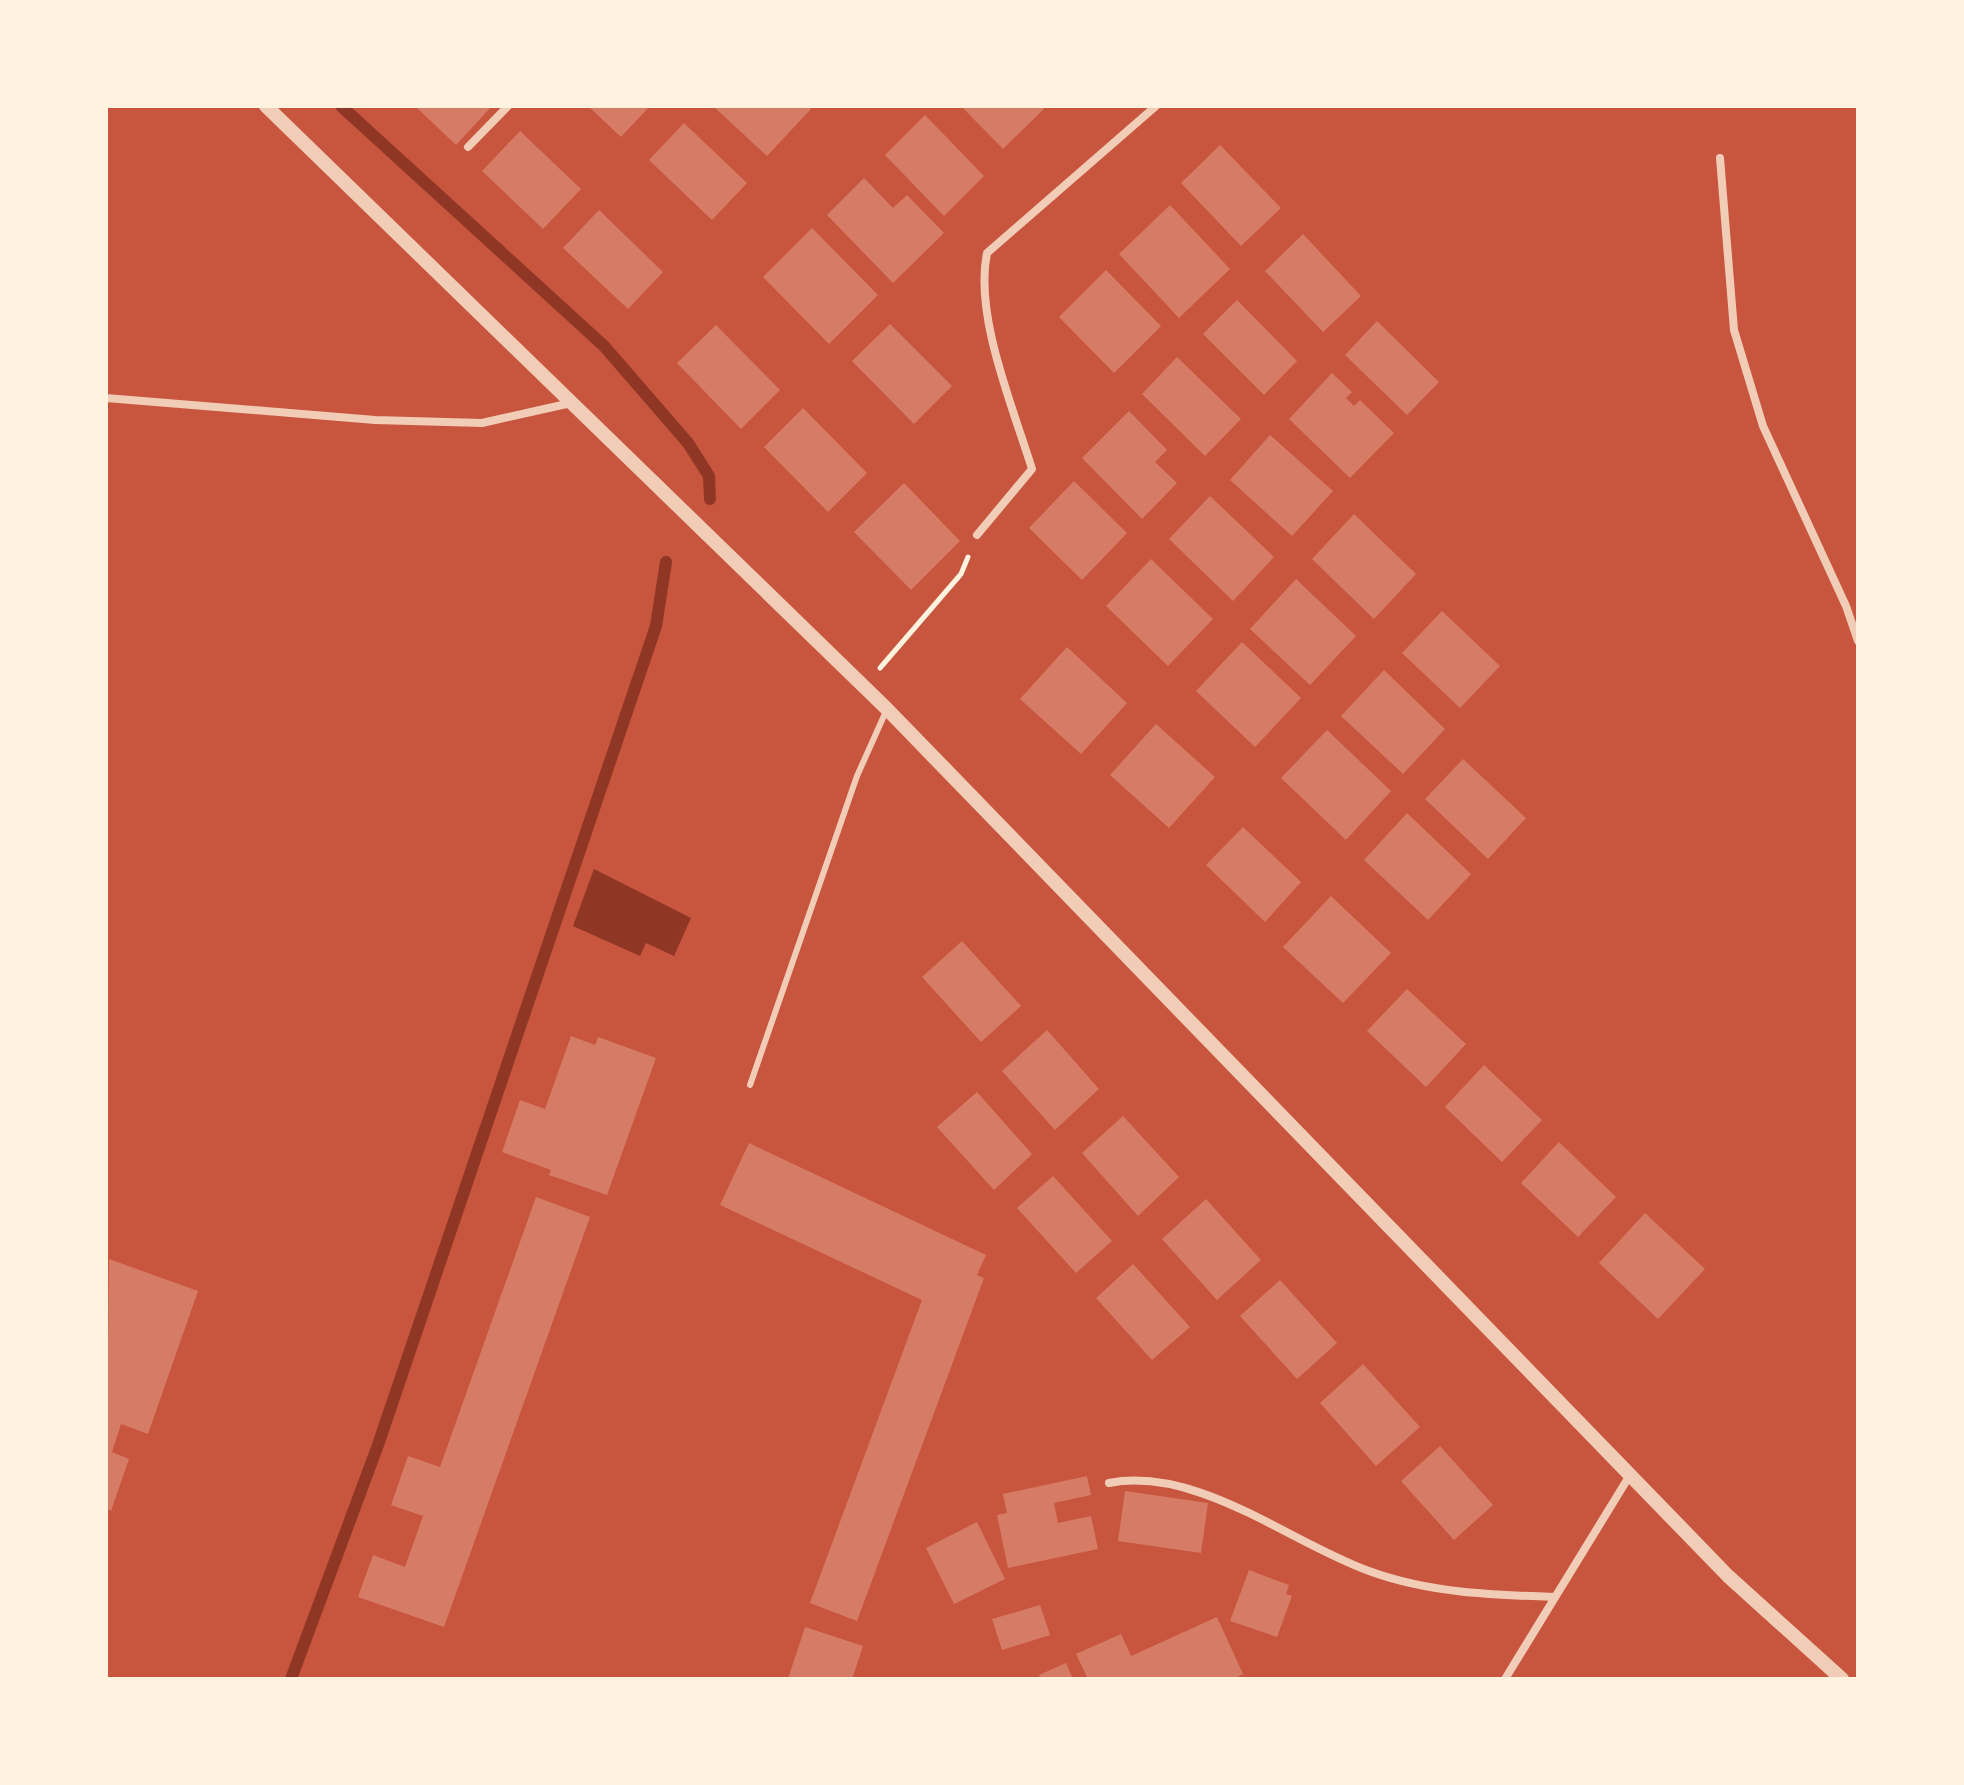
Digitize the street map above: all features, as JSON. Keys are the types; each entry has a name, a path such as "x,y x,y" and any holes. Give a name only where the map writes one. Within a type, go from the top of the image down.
{"street":[{"path":"266,106 887,709 1728,1576 1842,1679"},
{"path":"468,147 508,106"},
{"path":"977,535 1032,469 995,348 982,275 987,253 1156,106"},
{"path":"1720,158 1734,330 1763,426 1846,606 1858,641"},
{"path":"106,398 375,420 482,423 571,403"},
{"path":"1505,1679 1630,1475"},
{"path":"1109,1483 1132,1478 1215,1497 1306,1545 1371,1572 1424,1586 1481,1595 1555,1597"}],"lane":[{"path":"750,1085 857,776 887,709"}],"path":[{"path":"864,687 961,574 977,535"}],"shaded area":[{"path":"594,869 691,918 674,956 646,943 640,956 573,926"}],"building":[{"path":"415,106 492,106 456,145"},
{"path":"588,106 650,106 621,137"},
{"path":"713,106 808,106 811,109 767,156"},
{"path":"961,106 1041,106 1044,109 1003,149"},
{"path":"925,115 984,176 944,216 885,155"},
{"path":"684,123 747,183 712,220 649,160"},
{"path":"520,131 581,189 543,229 482,171"},
{"path":"1220,145 1281,208 1241,246 1181,183"},
{"path":"864,178 893,208 907,195 944,233 893,283 827,215"},
{"path":"1170,205 1230,269 1179,318 1119,254"},
{"path":"599,210 663,272 628,309 563,248"},
{"path":"812,228 878,295 829,344 763,277"},
{"path":"1303,234 1361,296 1323,332 1265,271"},
{"path":"1106,270 1161,326 1114,373 1059,317"},
{"path":"1237,300 1297,361 1264,395 1203,334"},
{"path":"1377,321 1439,382 1407,415 1345,355"},
{"path":"890,324 952,386 914,424 852,361"},
{"path":"716,325 780,390 741,429 677,363"},
{"path":"1177,357 1241,419 1205,456 1142,394"},
{"path":"1332,373 1352,392 1346,398 1354,406 1360,400 1394,433 1350,478 1289,419"},
{"path":"803,408 867,473 828,512 764,447"},
{"path":"1129,411 1167,450 1155,462 1177,483 1142,519 1082,458"},
{"path":"1270,435 1333,491 1292,536 1230,480"},
{"path":"1074,481 1127,533 1082,580 1029,528"},
{"path":"904,483 960,541 911,590 854,532"},
{"path":"1210,496 1274,557 1233,601 1169,539"},
{"path":"1354,514 1416,574 1374,619 1312,559"},
{"path":"1151,559 1213,619 1168,666 1106,606"},
{"path":"1296,579 1356,636 1310,685 1250,629"},
{"path":"1442,611 1500,666 1460,708 1402,653"},
{"path":"1242,642 1301,698 1255,747 1196,691"},
{"path":"1067,647 1127,703 1081,754 1020,699"},
{"path":"1384,670 1445,729 1403,774 1341,716"},
{"path":"1156,724 1215,777 1169,828 1110,775"},
{"path":"1327,730 1391,791 1346,840 1281,778"},
{"path":"1463,759 1526,818 1488,859 1425,799"},
{"path":"1407,813 1471,874 1428,920 1364,860"},
{"path":"1243,827 1301,882 1265,922 1206,865"},
{"path":"1331,896 1391,953 1343,1003 1283,947"},
{"path":"962,941 1021,1006 981,1042 922,977"},
{"path":"1407,989 1466,1044 1426,1087 1367,1031"},
{"path":"1047,1030 1099,1089 1055,1130 1002,1071"},
{"path":"571,1036 595,1045 598,1037 656,1058 607,1195 549,1175 551,1170 502,1152 520,1100 545,1109"},
{"path":"1484,1065 1542,1120 1502,1162 1445,1107"},
{"path":"977,1092 1032,1154 994,1190 937,1127"},
{"path":"1123,1116 1179,1177 1138,1216 1082,1153"},
{"path":"1559,1142 1616,1197 1578,1237 1521,1183"},
{"path":"749,1143 986,1255 977,1275 984,1278 857,1621 810,1603 922,1300 720,1205"},
{"path":"1053,1176 1112,1241 1076,1273 1017,1208"},
{"path":"536,1197 590,1217 444,1627 358,1597 373,1555 405,1567 423,1516 391,1505 408,1456 440,1467"},
{"path":"1206,1199 1261,1260 1217,1300 1162,1239"},
{"path":"1645,1213 1705,1269 1658,1319 1599,1263"},
{"path":"109,1259 198,1291 148,1434 121,1424 112,1452 129,1459 111,1511 106,1509"},
{"path":"1133,1264 1190,1327 1152,1360 1096,1298"},
{"path":"1280,1280 1337,1343 1297,1379 1240,1316"},
{"path":"1363,1364 1420,1427 1376,1466 1320,1403"},
{"path":"1440,1446 1493,1505 1454,1540 1401,1481"},
{"path":"1087,1476 1091,1495 1054,1503 1058,1523 1091,1516 1098,1549 1008,1568 997,1515 1007,1513 1003,1494"},
{"path":"1125,1491 1208,1503 1201,1553 1118,1541"},
{"path":"977,1522 1005,1579 954,1604 926,1548"},
{"path":"1249,1570 1289,1585 1286,1594 1292,1596 1277,1637 1230,1621"},
{"path":"1040,1605 1050,1635 1002,1650 992,1619"},
{"path":"1217,1617 1243,1674 1233,1679 1082,1679 1087,1677 1076,1654 1121,1634 1131,1656"},
{"path":"805,1627 863,1646 852,1679 788,1679"},
{"path":"1066,1663 1073,1679 1041,1679 1039,1675"}],"waterway":[{"path":"341,106 604,346 688,443 709,476 710,499"},
{"path":"291,1679 378,1445 656,626 666,562"}]}
